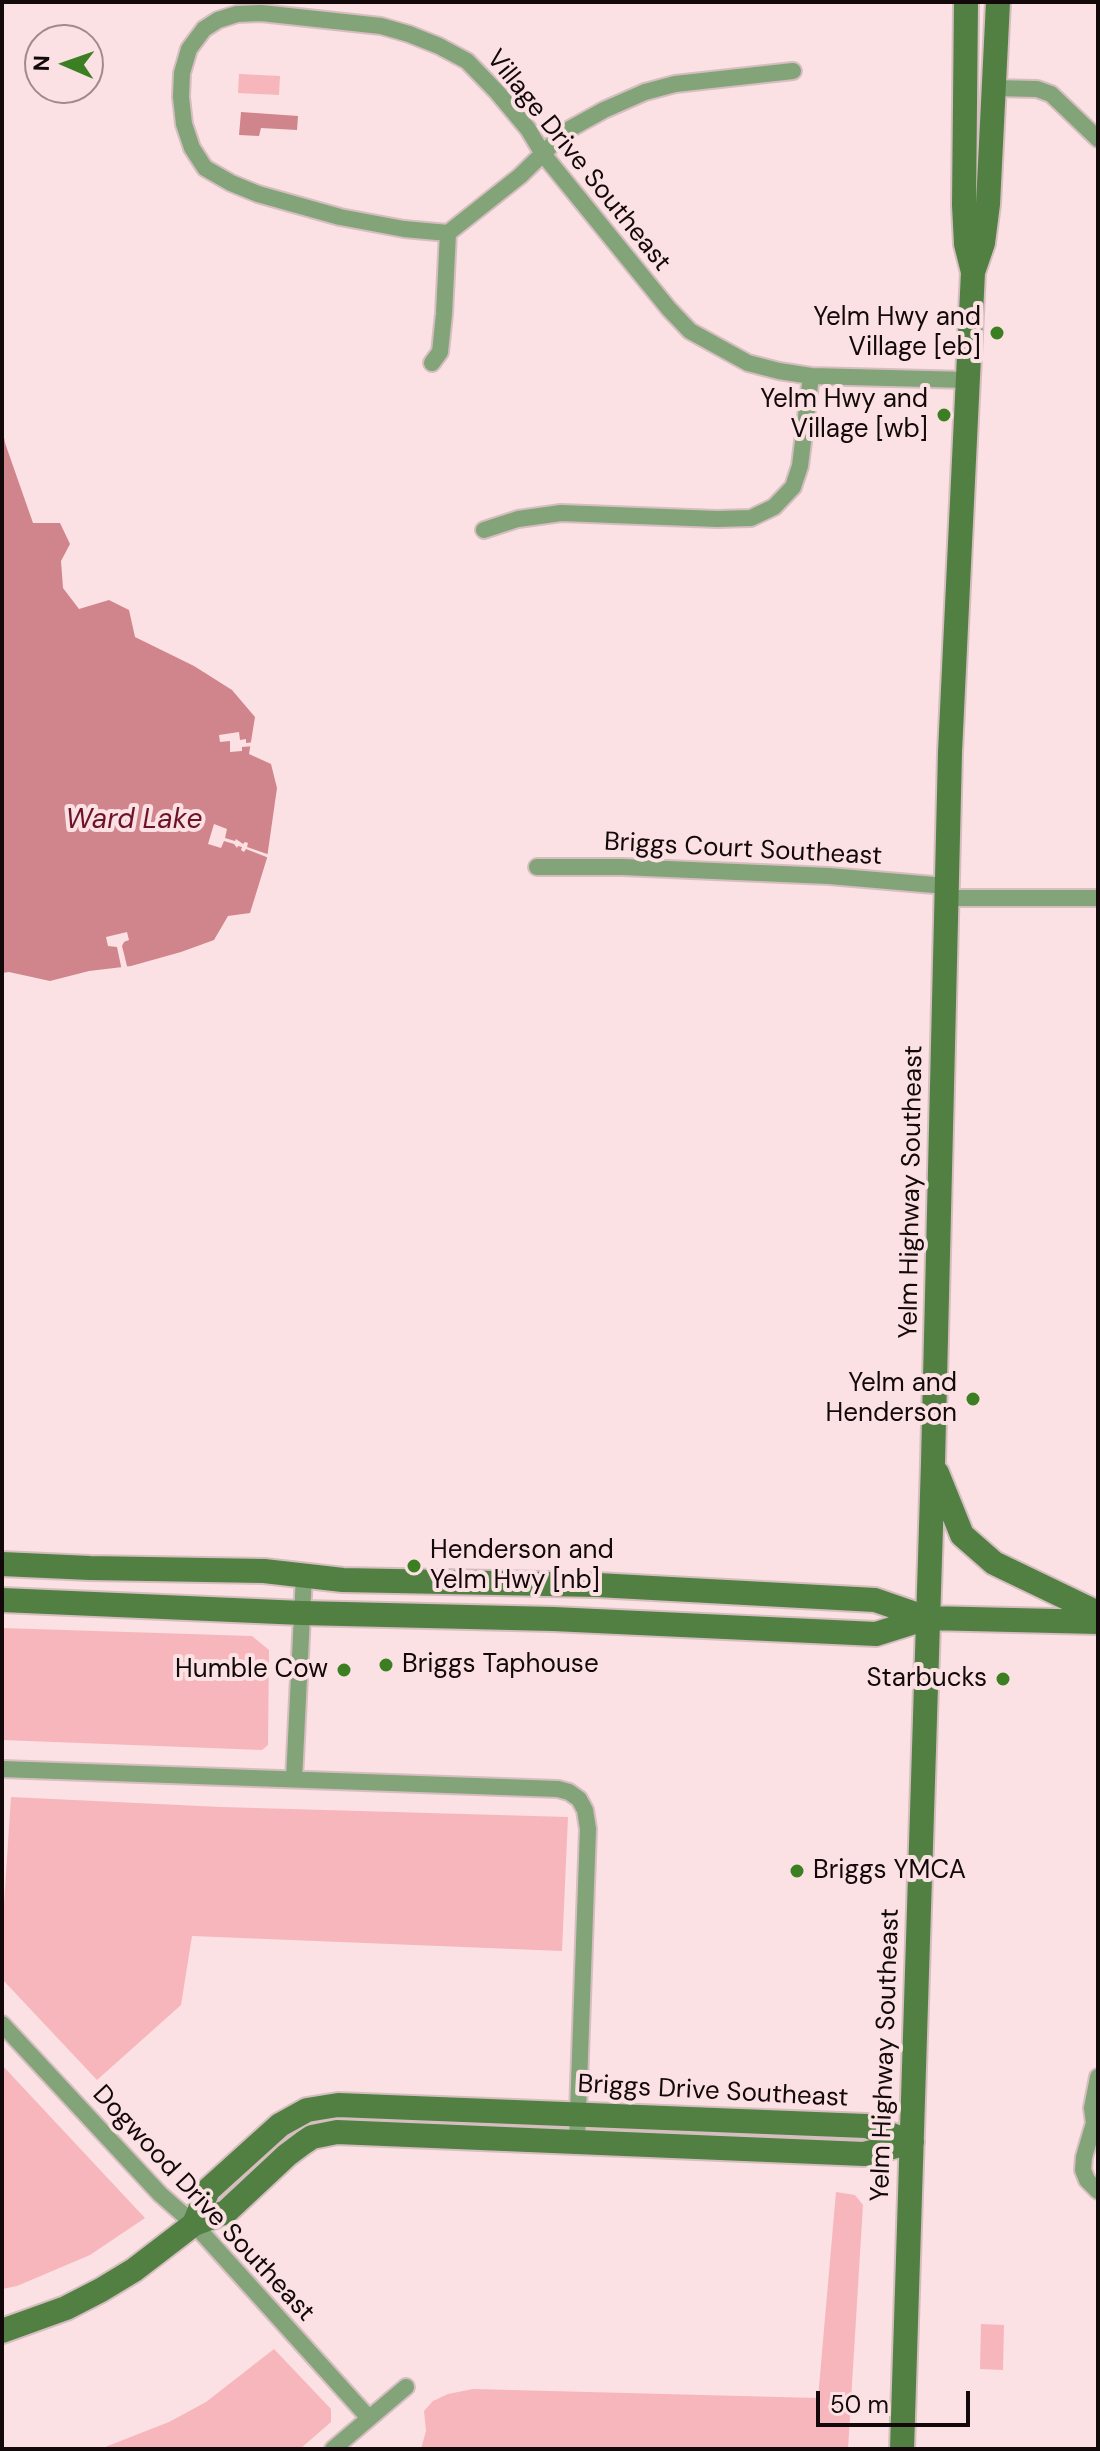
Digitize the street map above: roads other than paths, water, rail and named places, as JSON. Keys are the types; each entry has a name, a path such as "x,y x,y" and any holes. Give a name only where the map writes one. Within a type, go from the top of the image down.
{"main road":[{"name":"Yelm Highway Southeast","path":"966,2 964,205 966,244 973,272"},
{"name":"Yelm Highway Southeast","path":"902,2449 933,1463 946,892 973,272 983,243 988,204 998,2"},
{"path":"933,1463 962,1535 994,1563 1098,1613"},
{"path":"2,1564 264,1571 343,1580 597,1585 875,1600 927,1618 1098,1622"},
{"path":"2,1600 302,1613 553,1619 876,1634 927,1618"},
{"name":"Briggs Drive Southeast","path":"194,2224 208,2190 280,2125 307,2110 338,2105 866,2126 912,2142"},
{"name":"Briggs Drive Southeast","path":"2,2331 66,2308 101,2290 155,2255 194,2224 226,2212 287,2155 312,2137 337,2132 864,2154 912,2142"}],"street":[{"name":"Village Drive Southeast","path":"448,233 404,229 340,217 258,194 205,168 192,148 184,124 181,97 182,73 189,49 204,29 218,20 237,14 261,13 358,22 409,34 439,46 467,61 528,129 543,154 690,331 748,363 779,371 811,376 967,380"},
{"path":"432,363 440,352 448,233 520,176 566,131 645,92 675,84 793,71"},
{"path":"994,88 1037,89 1051,94 1098,139"},
{"path":"484,530 518,519 561,513 717,519 751,518 763,513 774,507 793,487 797,476 811,376"},
{"name":"Briggs Court Southeast","path":"537,867 624,867 829,876 946,892 1098,898"},
{"path":"294,1779 304,1575"},
{"path":"2,1769 558,1789 569,1792 579,1799 585,1810 588,1829 577,2141"},
{"name":"Dogwood Drive Southeast","path":"2,2024 160,2194 194,2224 368,2417"},
{"path":"1098,2077 1092,2108 1096,2124 1084,2157 1083,2170 1087,2180 1098,2191"},
{"path":"333,2449 406,2387"}],"water":[{"path":"241,112 298,116 297,130 261,128 259,136 239,135"},
{"name":"Ward Lake","path":"2,426 33,523 60,523 70,544 61,561 63,588 79,609 109,600 129,610 135,637 194,666 232,690 255,717 249,754 271,764 277,788 267,858 250,913 228,916 214,940 181,952 131,966 89,971 50,981 2,973"}],"place":[{"name":"Yelm Hwy and Village [eb]","path":"997,333"},
{"name":"Yelm Hwy and Village [wb]","path":"944,415"},
{"name":"Yelm and Henderson","path":"973,1399"},
{"name":"Henderson and Yelm Hwy [nb]","path":"414,1566"},
{"name":"Briggs Taphouse","path":"386,1665"},
{"name":"Humble Cow","path":"344,1670"},
{"name":"Starbucks","path":"1003,1679"},
{"name":"Briggs YMCA","path":"797,1871"}]}
